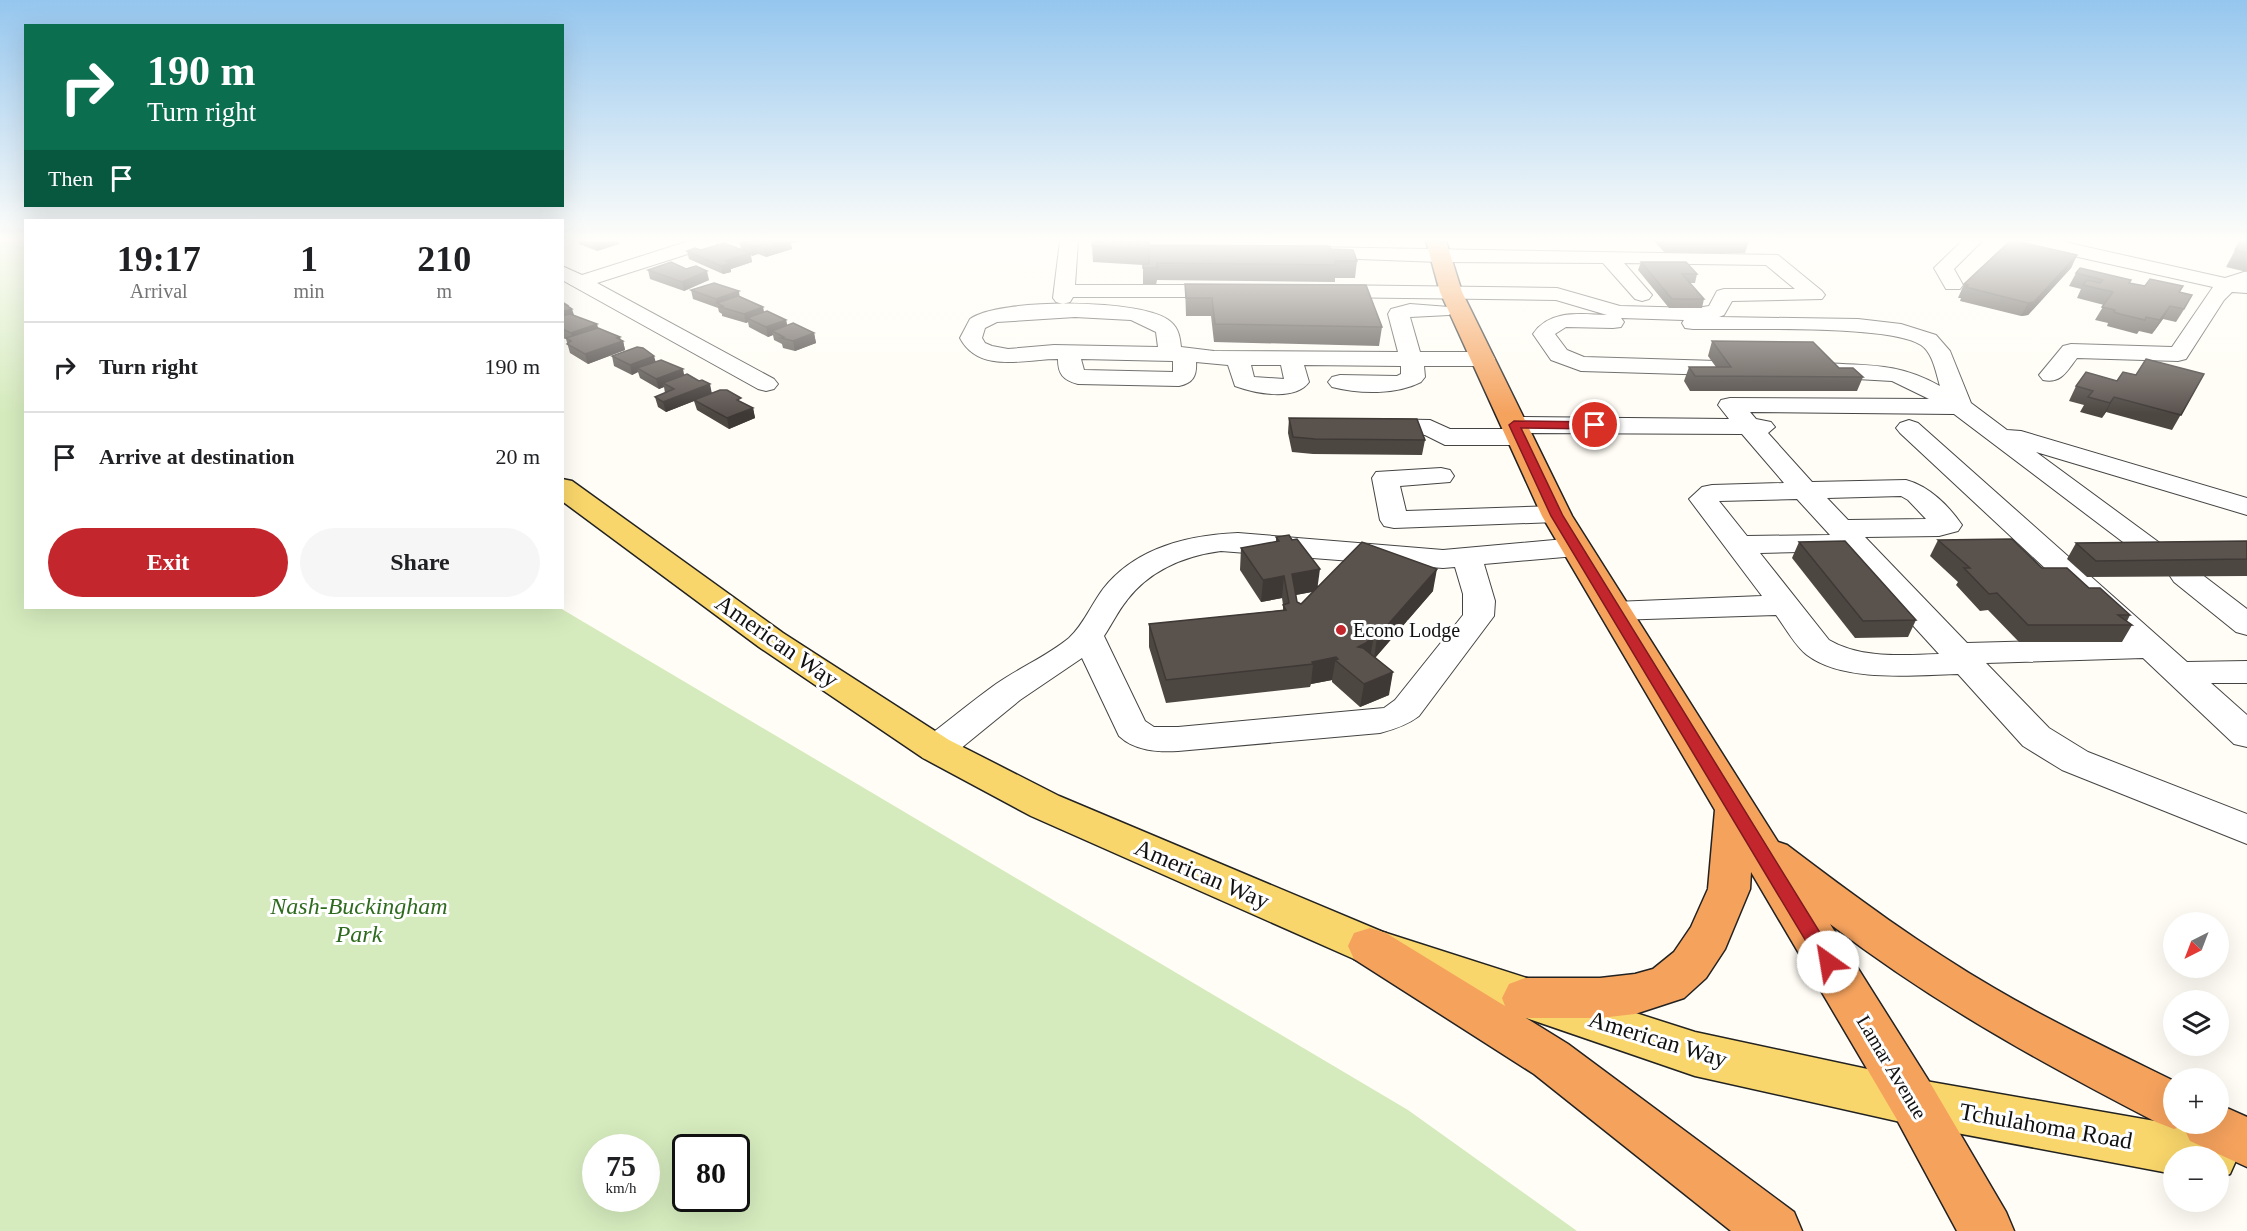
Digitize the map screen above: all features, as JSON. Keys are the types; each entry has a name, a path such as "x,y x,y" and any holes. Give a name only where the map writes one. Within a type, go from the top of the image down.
{"highway":[{"name":"Lamar Avenue","path":"1456,301 1556,514 1914,1102 1987,1231"},
{"path":"1525,998 1600,998 1635,994 1668,984 1690,965 1709,936 1729,889 1745,826 1829,902 1912,960 2049,1043 2163,1100"},
{"path":"1370,946 1551,1059 1775,1231"},
{"path":"2229,1134 2247,1143"}],"main road":[{"name":"American Way","path":"564,489 771,640 936,749 1045,806 1370,946 1695,1054 1914,1102"},
{"name":"Tchulahoma Road","path":"1914,1102 2163,1147"},
{"path":"2229,1160 2247,1163"}],"street":[{"path":"611,298 766,384"},
{"path":"1433,298 1456,301"},
{"path":"1340,382 1403,381 1413,376 1399,314 1456,301 1493,298"},
{"path":"1572,298 1619,312 1697,314 1717,311 1722,298"},
{"path":"2051,375 2071,351 2178,354 2225,298"},
{"path":"1041,354 1042,312"},
{"path":"1069,352 1070,371 1078,377 1168,380 1179,379 1185,374 1177,354 1166,329 1150,319 1124,312 1005,313 987,317 976,324 971,338 976,347 997,355 1019,357 1069,352 1177,354 1238,358 1484,359"},
{"path":"1124,312 1094,321 1084,327 1080,333 1094,344 1132,353"},
{"path":"1717,368 1581,364 1559,355 1544,334 1552,325 1568,321 1858,324 1888,328 1916,336 1936,346 1960,407"},
{"path":"1238,358 1243,381 1251,384 1292,385 1296,383 1290,358"},
{"path":"1266,358 1271,385"},
{"path":"1822,370 1895,374 1912,380 1960,407 2247,625"},
{"path":"1960,407 1730,405 1806,492 2021,723 2054,750 2098,771 2247,830"},
{"path":"1356,427 1430,428 1445,437 1517,431 1747,426 1976,428 2247,507"},
{"path":"1909,428 2247,735"},
{"path":"1445,437 1449,447 1441,476 1458,518"},
{"path":"1441,476 1384,478 1394,520 1556,514"},
{"path":"1737,545 1948,525 1918,494 1906,488 1706,495 1703,502 1817,647 1834,658 1857,663 2151,648"},
{"path":"936,749 1008,692 1067,655 1089,637 1115,595 1128,580 1161,558 1201,543 1238,542 1432,559 1468,559 1576,547"},
{"path":"1089,637 1126,719 1135,732 1149,739 1178,739 1380,721 1396,716 1407,708 1478,616 1481,603 1470,573 1468,559"},
{"path":"1614,611 1784,605"},
{"path":"2179,673 2247,672"}],"green space":[{"name":"Nash-Buckingham Park","path":"0,298 24,298 24,609 562,609 1408,1110 1577,1231 0,1231"}],"building":[{"path":"731,298 744,298 763,307 744,314 720,307 723,306 717,303"},
{"path":"1212,298 1371,298 1382,327 1215,324"},
{"path":"2010,298 2037,298 2028,303"},
{"path":"2108,298 2190,298 2184,309 2170,306 2160,320 2146,317 2145,320 2102,307"},
{"path":"564,303 567,305 572,309 564,311"},
{"path":"767,311 786,320 766,327 747,318"},
{"path":"570,314 597,324 571,333 564,330 564,316"},
{"path":"793,323 814,333 793,341 781,338 784,337 772,331"},
{"path":"598,328 620,337 617,338 623,341 585,354 567,344 571,341 566,338"},
{"path":"1712,341 1813,342 1839,368 1853,368 1863,377 1695,376 1689,367 1731,367"},
{"path":"637,347 643,348 654,356 630,365 612,356"},
{"path":"2146,359 2204,374 2181,415 2114,397 2110,403 2088,397 2093,391 2076,386 2086,372 2117,381 2123,372 2136,375"},
{"path":"661,360 683,369 656,379 637,368"},
{"path":"687,374 710,384 663,402 655,397 674,389 663,383"},
{"path":"720,390 727,390 741,398 737,400 753,408 727,418 694,400"},
{"path":"1289,418 1417,419 1425,440 1293,437"},
{"name":"Econo Lodge","path":"1289,535 1292,540 1297,539 1320,569 1292,574 1297,602 1301,604 1362,542 1437,569 1377,637 1374,635 1358,647 1363,648 1393,672 1364,684 1335,660 1338,659 1336,657 1312,662 1313,664 1166,680 1149,624 1286,610 1283,605 1289,603 1284,576 1263,580 1241,548 1279,541 1276,537"},
{"path":"2012,539 2042,568 2067,568 2089,588 2100,588 2130,615 2118,615 2132,625 2028,625 1997,593 1989,594 1964,568 1970,568 1938,540"},
{"path":"1845,541 1916,620 1863,621 1799,542"},
{"path":"2247,541 2247,559 2096,561 2076,543"}],"place":[{"name":"Econo Lodge","path":"1341,630"}],"route":[{"path":"1595,425 1514,425 1557,516 1828,962"}]}
